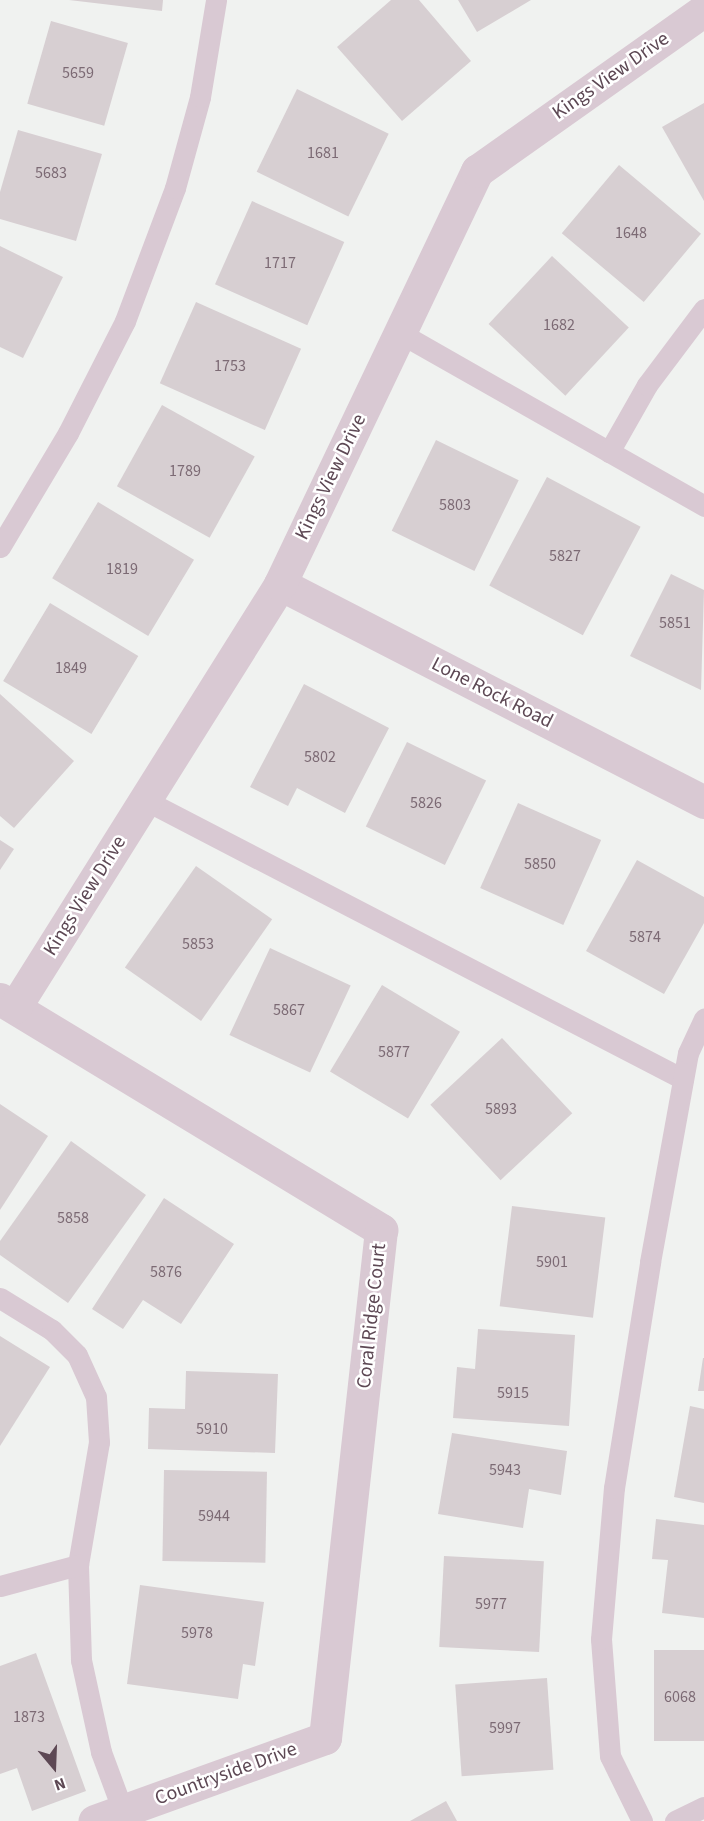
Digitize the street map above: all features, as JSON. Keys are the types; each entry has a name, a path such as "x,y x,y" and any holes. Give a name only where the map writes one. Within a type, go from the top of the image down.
{"street":[{"name":"Kings View Drive","path":"8,1003 145,800 280,584 477,171 704,10"},
{"name":"Lone Rock Road","path":"280,584 704,802"},
{"name":"Coral Ridge Court","path":"8,1003 381,1230 325,1738"},
{"name":"Countryside Drive","path":"109,1816 325,1738"}],"lane":[{"path":"0,547 68,433 125,321 175,188 200,97 216,0"},
{"path":"609,452 648,385 704,309"},
{"path":"400,333 704,506"},
{"path":"145,800 683,1078"},
{"path":"642,1821 610,1756 601,1639 614,1488 683,1078 704,1018"},
{"path":"0,1298 52,1330 78,1355 96,1397 99,1442 78,1565 87,1701 109,1816"},
{"path":"0,1586 78,1565"},
{"path":"675,1821 704,1807"}],"building":[{"path":"69,0 163,0 162,11"},
{"path":"391,0 419,0 471,61 402,121 337,47"},
{"path":"458,0 531,0 477,32"},
{"path":"51,21 128,43 104,126 27,104"},
{"path":"297,89 389,134 348,216 257,172"},
{"path":"704,103 704,201 662,127"},
{"path":"18,130 102,154 76,241 0,219 0,192"},
{"path":"619,165 701,234 644,302 562,233"},
{"path":"252,201 344,242 307,325 215,284"},
{"path":"0,246 63,277 23,358 0,347"},
{"path":"552,256 629,328 565,396 489,324"},
{"path":"196,302 301,349 265,430 160,383"},
{"path":"162,405 255,456 210,538 117,486"},
{"path":"436,440 519,480 474,571 392,531"},
{"path":"547,477 641,527 583,635 489,586"},
{"path":"98,502 194,560 148,636 52,578"},
{"path":"671,574 704,590 701,690 630,656"},
{"path":"50,603 138,656 91,734 3,681"},
{"path":"304,684 389,728 345,813 297,788 288,806 250,787"},
{"path":"0,694 74,761 14,828 0,816"},
{"path":"407,742 486,781 445,865 366,826"},
{"path":"518,803 601,840 563,925 480,888"},
{"path":"0,840 14,849 0,870"},
{"path":"637,860 704,897 704,923 664,994 586,951"},
{"path":"196,866 272,919 201,1021 125,968"},
{"path":"270,948 351,986 310,1073 229,1035"},
{"path":"382,985 460,1032 408,1118 330,1072"},
{"path":"502,1038 572,1113 501,1180 430,1105"},
{"path":"0,1104 48,1136 0,1210"},
{"path":"71,1141 146,1195 68,1303 0,1255 0,1241"},
{"path":"164,1198 234,1244 181,1324 143,1300 123,1329 92,1309"},
{"path":"512,1206 605,1217 593,1318 500,1306"},
{"path":"478,1329 575,1335 569,1426 453,1418 457,1367 475,1369"},
{"path":"0,1336 50,1367 0,1446"},
{"path":"703,1358 704,1391 698,1391"},
{"path":"186,1371 278,1374 275,1453 148,1449 149,1408 185,1409"},
{"path":"690,1406 704,1409 704,1503 674,1497"},
{"path":"452,1433 567,1451 561,1495 529,1489 523,1528 438,1514"},
{"path":"164,1470 267,1472 265,1563 162,1561"},
{"path":"656,1519 704,1525 704,1618 662,1613 668,1560 652,1559"},
{"path":"444,1556 544,1561 539,1652 439,1647"},
{"path":"140,1585 264,1602 255,1666 243,1664 238,1699 127,1684"},
{"path":"654,1650 704,1650 704,1741 654,1741"},
{"path":"36,1653 86,1791 32,1811 17,1768 0,1774 0,1666"},
{"path":"547,1678 553,1770 462,1776 455,1684"},
{"path":"446,1801 457,1821 410,1821"}]}
